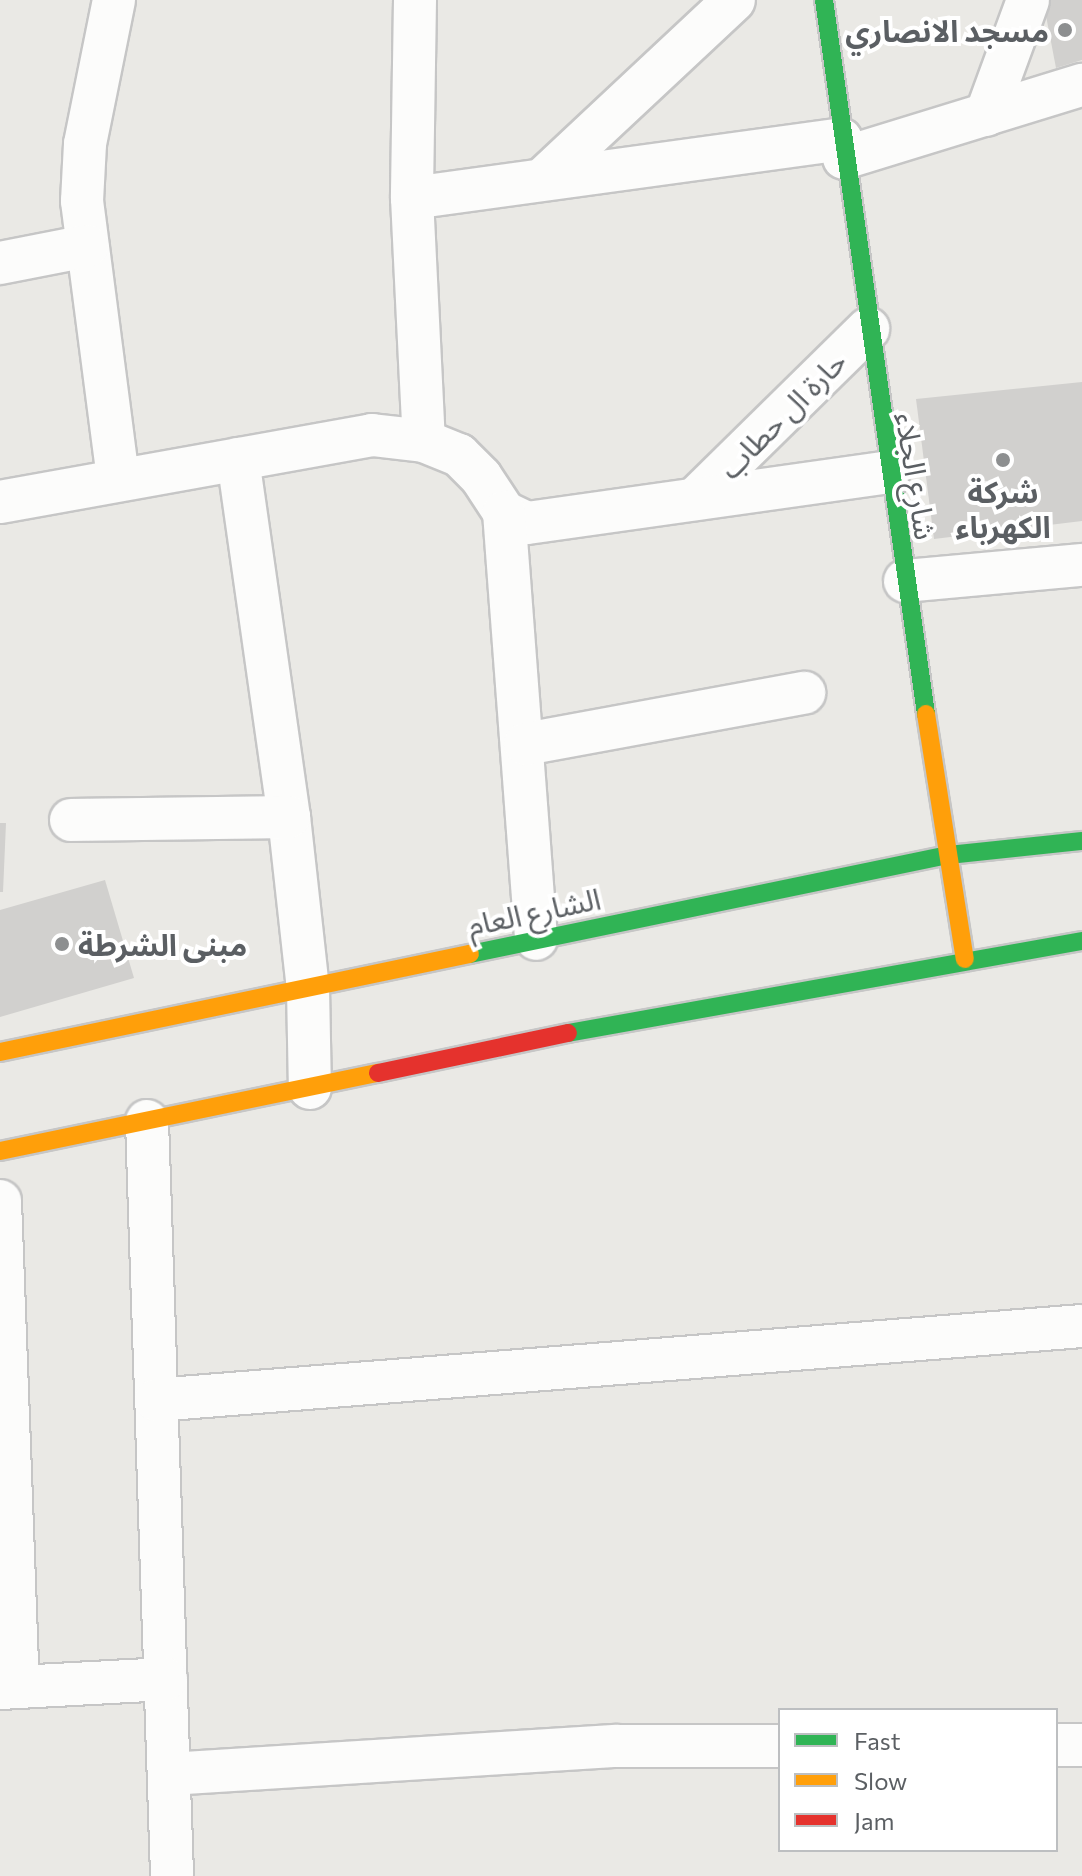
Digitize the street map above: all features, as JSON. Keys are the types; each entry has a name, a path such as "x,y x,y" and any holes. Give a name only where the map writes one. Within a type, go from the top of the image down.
{"main road":[{"name":"شارع الجلاء","path":"824,0 888,472 965,959"},
{"name":"الشارع العام","path":"0,1052 948,855 1082,841"},
{"path":"0,1151 604,1026 965,959 1082,941"}],"street":[{"path":"114,0 82,173 87,246 118,479"},
{"path":"415,0 412,198 424,441"},
{"path":"544,178 734,0"},
{"path":"986,115 1028,0"},
{"path":"412,198 544,178 842,149 986,115 1082,85"},
{"path":"0,263 87,246"},
{"name":"حارة ال حطاب","path":"695,499 868,329"},
{"path":"0,502 372,435 424,441 471,465 504,512 527,523 888,472"},
{"path":"238,459 289,817 308,988 310,1088"},
{"path":"504,512 525,744 536,939"},
{"path":"905,581 1082,565"},
{"path":"525,744 804,693"},
{"path":"71,820 289,817"},
{"path":"147,1121 172,1876"},
{"path":"0,1201 9,1688 166,1679"},
{"path":"156,1400 1082,1326"},
{"path":"1058,1745 1082,1745"},
{"path":"169,1774 617,1746 778,1746"}],"building":[{"name":"مسجد الانصاري","path":"1043,0 1082,0 1082,60 1056,68"},
{"name":"شركة الكهرباء","path":"1082,382 1082,521 934,539 916,399"},
{"path":"0,823 6,823 3,892 0,892"},
{"name":"مبنى الشرطة","path":"105,880 134,978 0,1017 0,910"}],"traffic: fast":[{"path":"824,0 926,714"},
{"path":"470,954 948,855 1082,841"},
{"path":"568,1033 1082,941"}],"traffic: slow":[{"path":"926,714 965,959"},
{"path":"0,1052 470,954"},
{"path":"0,1151 378,1073"}],"traffic: jam":[{"path":"378,1073 568,1033"}],"place":[{"name":"مسجد الانصاري","path":"1065,30"},
{"name":"شركة الكهرباء","path":"1003,460"},
{"name":"مبنى الشرطة","path":"62,944"}]}
